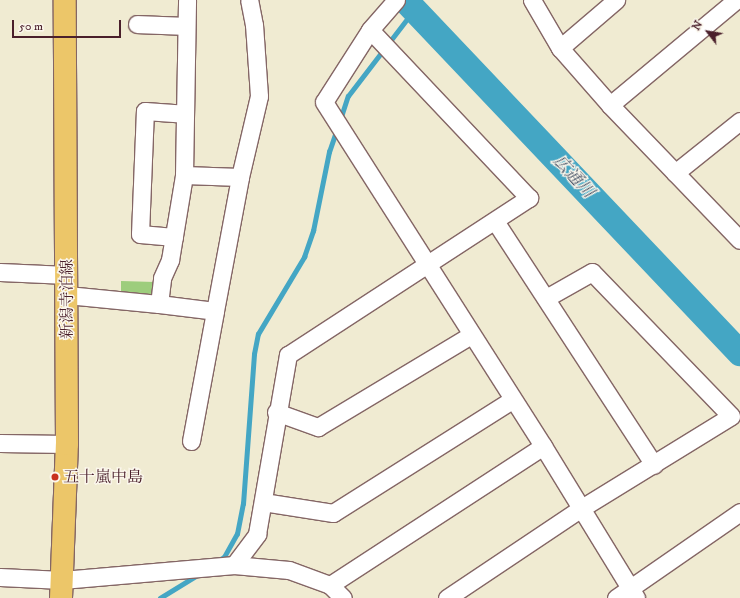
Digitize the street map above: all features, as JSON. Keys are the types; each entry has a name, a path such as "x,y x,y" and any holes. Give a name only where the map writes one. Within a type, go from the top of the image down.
{"main road":[{"name":"新潟寺泊線","path":"62,589 66,444 67,285 65,0"}],"street":[{"path":"159,304 162,278 170,260 184,175 187,0"},
{"path":"191,441 240,177 259,96 254,25 249,0"},
{"path":"532,0 560,48 610,105 675,173 738,233"},
{"path":"560,48 616,0"},
{"path":"610,105 736,0"},
{"path":"394,1 370,30 324,102 426,265 543,446 580,509 633,593"},
{"path":"137,24 186,26"},
{"path":"234,565 257,534 276,412 288,355 529,198 370,30"},
{"path":"174,237 140,234 145,111 184,114"},
{"path":"675,173 740,121"},
{"path":"184,175 240,177"},
{"path":"495,221 654,465"},
{"path":"0,272 159,304 215,311"},
{"path":"447,598 580,509 732,416 592,272 546,298"},
{"path":"276,412 318,427 471,335"},
{"path":"263,502 333,514 512,400"},
{"path":"0,443 66,444"},
{"path":"330,585 543,446"},
{"path":"616,598 633,593 740,512"},
{"path":"0,577 62,589 234,565 289,570 330,585 343,598"}],"green space":[{"path":"121,281 155,282 151,296 121,296"}],"waterway":[{"name":"広通川","path":"405,0 740,353"},
{"path":"340,120 348,96 414,10"},
{"path":"219,560 224,557 237,534 243,504 254,354 258,334 304,257 313,231 329,152 337,129"},
{"path":"160,598 199,574"}],"place":[{"name":"五十嵐中島","path":"55,477"}]}
